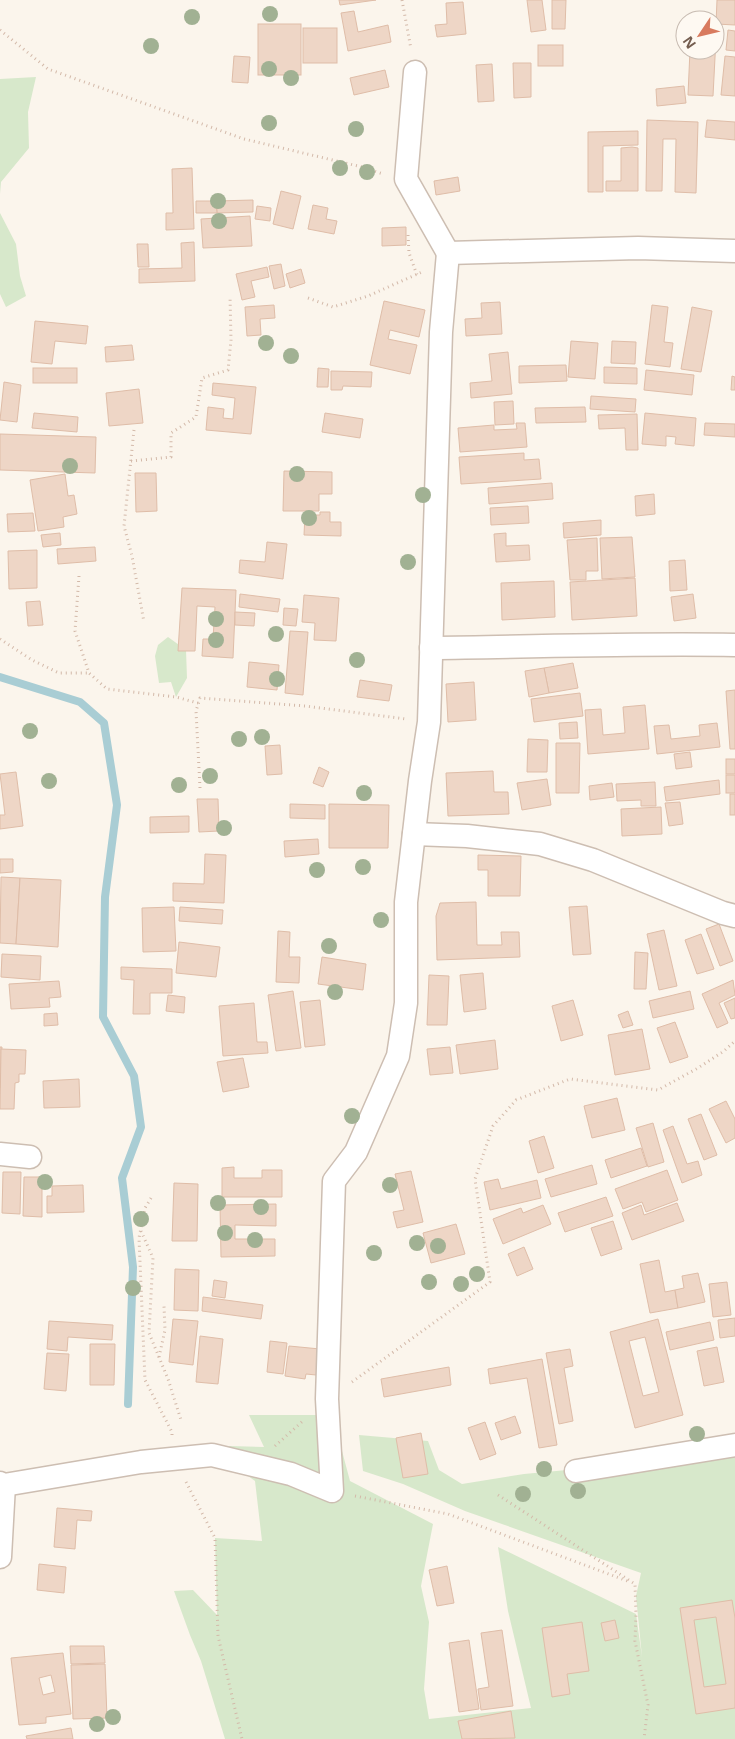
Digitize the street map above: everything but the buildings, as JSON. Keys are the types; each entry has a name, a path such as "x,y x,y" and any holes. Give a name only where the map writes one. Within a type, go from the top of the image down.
{"street":[{"path":"0,1556 2,1484 174,1458 212,1455 291,1474 332,1491 327,1399 334,1181 356,1152 398,1056 406,1003 406,902 429,722 441,332 448,253 406,179 415,72"},
{"path":"448,253 638,248 735,251"},
{"path":"431,648 650,644 735,645"},
{"path":"414,834 467,836 540,844 593,860 735,916"},
{"path":"0,1154 30,1157"},
{"path":"576,1471 735,1445"}],"path":[{"path":"402,0 415,72"},
{"path":"0,30 48,69 244,139 406,179"},
{"path":"308,298 333,307 368,296 418,275 448,253"},
{"path":"131,461 172,456 171,434 196,417 202,378 228,370 231,340 230,296"},
{"path":"134,430 124,526 132,556 144,622"},
{"path":"79,576 75,631 89,673 107,689 176,697 198,703"},
{"path":"0,639 32,660 59,673 89,673"},
{"path":"200,788 196,711 200,698 305,706 429,722"},
{"path":"273,1448 327,1399 410,1342 490,1282 475,1179 494,1126 516,1100 570,1079 658,1090 704,1064 724,1051 735,1040"},
{"path":"150,1198 145,1208 139,1238 145,1380 172,1432 174,1458 215,1538 218,1636 242,1739"},
{"path":"141,1230 153,1258 149,1333 181,1420"},
{"path":"159,1357 165,1330 164,1306"},
{"path":"332,1491 448,1514 635,1584"},
{"path":"498,1495 589,1552 635,1584"},
{"path":"635,1584 635,1641 648,1705 644,1739"}],"green space":[{"path":"36,77 28,112 29,148 1,182 0,194 0,79"},
{"path":"0,213 16,244 20,276 26,296 6,307 0,294"},
{"path":"168,637 186,650 187,678 176,697 171,682 159,683 155,656 158,645"},
{"path":"249,1415 340,1415 338,1436 350,1481 433,1524 421,1586 429,1622 424,1689 429,1719 531,1708 508,1611 498,1547 636,1614 642,1657 636,1596 641,1573 465,1511 403,1484 363,1471 359,1435 428,1441 439,1470 462,1484 524,1474 567,1470 735,1443 735,1739 225,1739 201,1661 174,1591 193,1590 217,1615 215,1538 262,1541 255,1481 233,1465 229,1446 264,1447"}],"waterway":[{"path":"0,677 80,702 104,723 117,805 105,897 103,1017 134,1076 141,1127 122,1178 133,1267 128,1404"}]}
